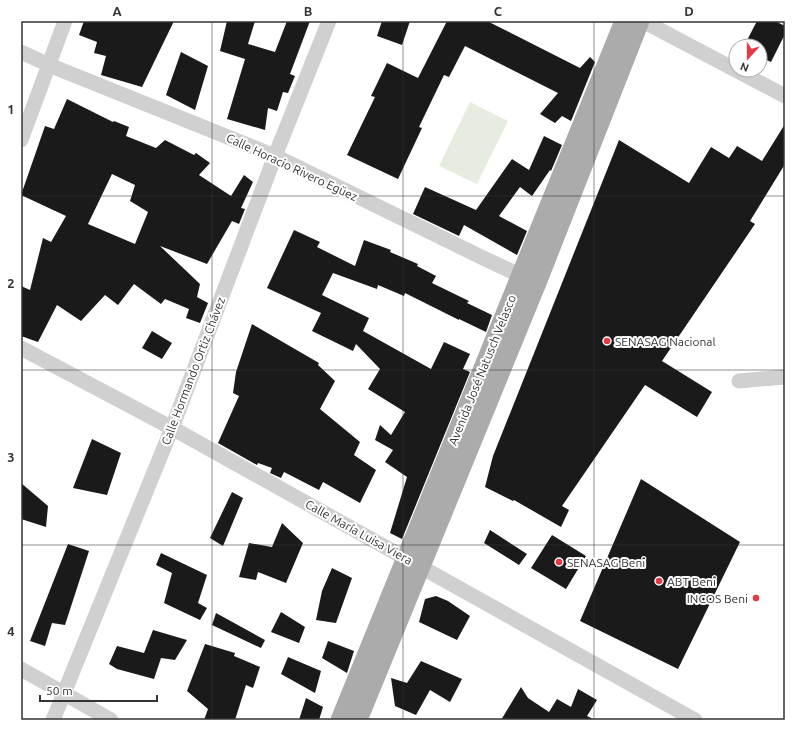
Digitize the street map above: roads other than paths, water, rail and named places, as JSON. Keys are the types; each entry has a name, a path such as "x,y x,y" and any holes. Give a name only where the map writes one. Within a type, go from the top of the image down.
{"main road":[{"name":"Avenida José Natusch Velasco","path":"529,279 624,21"},
{"name":"Avenida José Natusch Velasco","path":"340,720 413,563 529,279 640,21"},
{"name":"Avenida José Natusch Velasco","path":"358,720 413,563"}],"street":[{"path":"21,140 65,21"},
{"name":"Calle Hormando Ortiz Chávez","path":"53,720 172,428 329,21"},
{"path":"644,21 785,96"},
{"name":"Calle Horacio Rivero Egüez","path":"21,52 49,65 276,156 529,279"},
{"name":"Calle María Luisa Viera","path":"21,348 172,428 695,720"},
{"path":"739,381 785,377"},
{"path":"21,668 111,720"}],"place":[{"name":"SENASAG Nacional","path":"607,341"},
{"name":"SENASAG Beni","path":"559,562"},
{"name":"ABT Beni","path":"659,581"},
{"name":"INCOS Beni","path":"756,598"}]}
